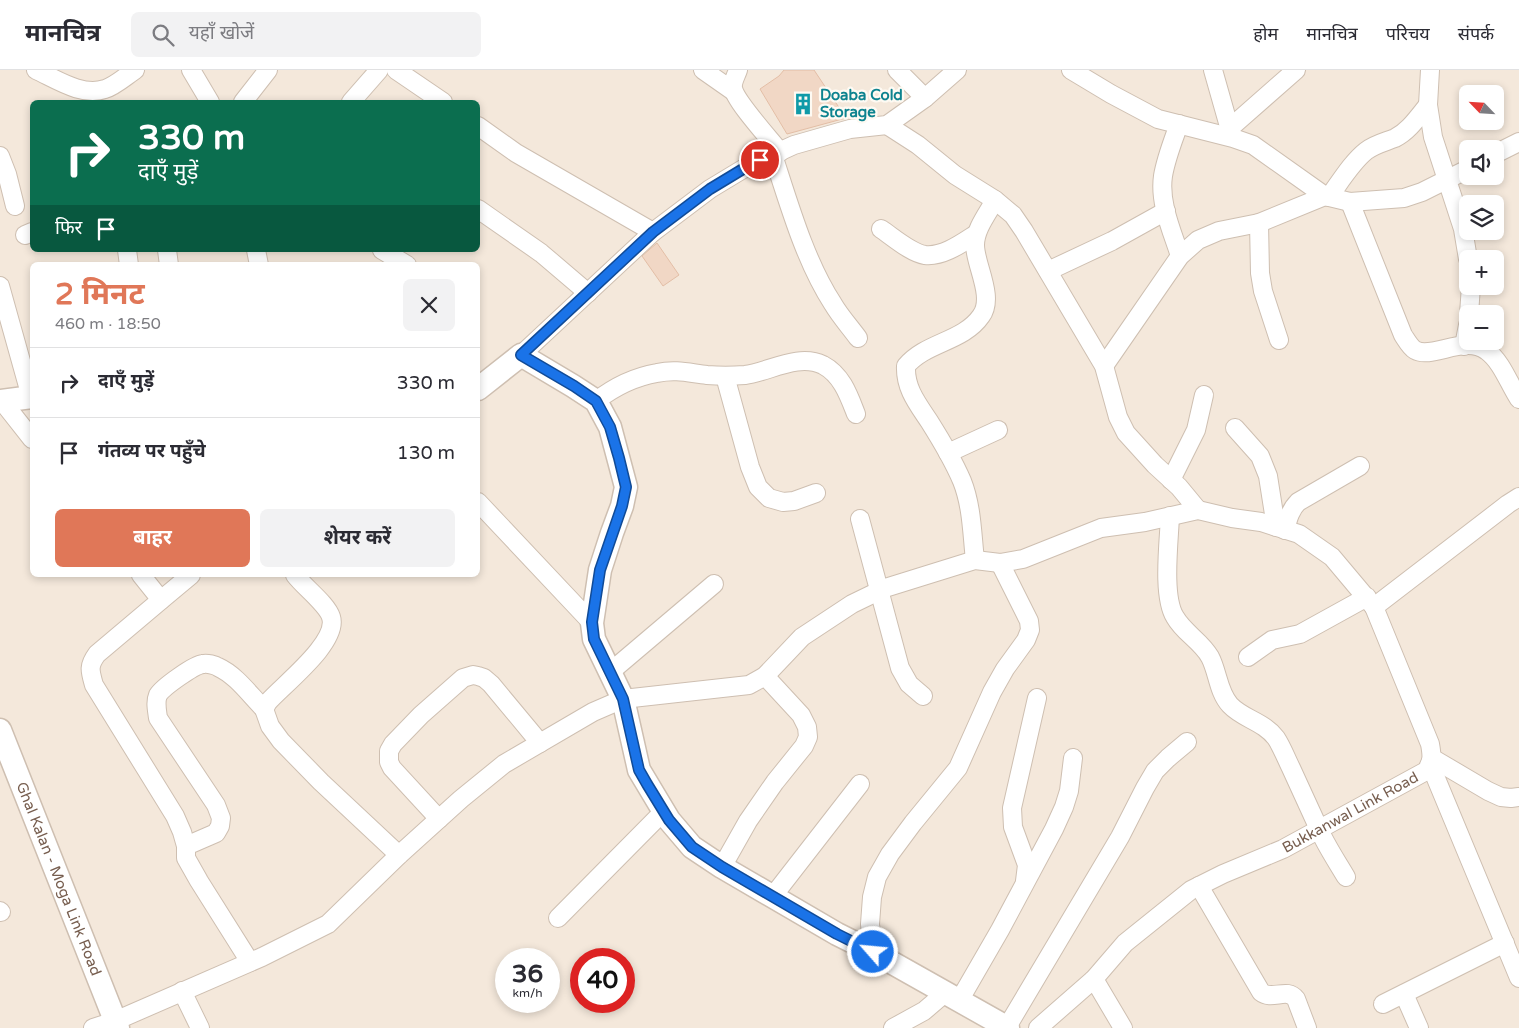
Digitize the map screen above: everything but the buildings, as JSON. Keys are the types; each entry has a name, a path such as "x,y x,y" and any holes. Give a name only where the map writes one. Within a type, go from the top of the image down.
{"street":[{"path":"36,70 71,86 91,92 107,89 135,70"},
{"path":"191,70 209,100"},
{"path":"245,100 268,70"},
{"path":"353,100 379,70"},
{"path":"396,70 438,100"},
{"path":"703,70 733,91 776,153 796,224 818,279 833,305 858,338"},
{"path":"733,91 732,82 738,70"},
{"path":"898,70 925,98"},
{"path":"480,386 521,355 653,232 710,189 748,166 794,145 850,129 887,125 925,98 956,70"},
{"path":"1071,70 1110,94 1158,118 1179,124 1231,133 1253,145 1327,196 1350,202 1404,198 1422,192 1459,174"},
{"path":"1213,70 1231,133"},
{"path":"1231,133 1296,70"},
{"path":"1430,70 1428,105 1433,137 1463,229 1466,250"},
{"path":"1104,366 1180,256 1198,240 1219,231 1259,223 1327,196 1360,156 1368,149 1404,132 1428,105"},
{"path":"1179,124 1162,179 1166,211 1180,256"},
{"path":"93,1028 116,1024 182,991 250,962 328,924 460,799 504,764 593,712 623,699 749,685 765,676 802,637 852,604 879,590 975,560 1000,563 1023,558 1101,528 1145,522 1198,510 1179,486 1126,433 1118,417 1104,366 1013,215 995,200 955,175 918,145 887,125"},
{"path":"480,127 524,158 653,232"},
{"path":"1504,150 1519,142"},
{"path":"0,156 7,174 14,206"},
{"path":"975,560 968,496 948,453 915,401 907,383 906,366 922,352 965,331 983,314 985,293 974,246 976,234 995,200"},
{"path":"1350,202 1409,344 1415,350 1422,352 1459,346"},
{"path":"480,210 541,253 588,293"},
{"path":"1048,271 1112,241 1166,211"},
{"path":"1259,223 1260,273 1263,291 1279,340"},
{"path":"881,229 912,250 925,255 949,250 976,234"},
{"path":"385,252 402,262"},
{"path":"0,286 30,390"},
{"path":"1486,350 1497,362 1518,393"},
{"path":"521,355 596,401 610,427 626,487 622,506 600,570 592,622 594,639 623,699 639,770 669,820 692,847 722,867 837,934 873,952 1008,1028 1120,838 1155,771 1187,742"},
{"path":"596,401 612,389 633,379 658,372 679,370 705,375 746,375 800,361 822,364 831,371 846,390 856,414"},
{"path":"725,376 750,467 758,487 769,498 782,502 794,501 816,493"},
{"path":"1172,480 1196,430 1204,395"},
{"path":"1,401 30,397"},
{"path":"1,401 30,437"},
{"path":"1235,428 1255,450 1268,476 1280,528"},
{"path":"948,453 998,430"},
{"path":"1280,528 1298,502 1360,466"},
{"path":"1248,657 1272,640 1300,634 1371,602 1519,497"},
{"path":"480,504 592,622"},
{"name":"Bukkanwal Link Road","path":"1038,1028 1094,979 1126,943 1191,890 1223,874 1283,849 1319,830 1426,771 1431,761 1430,744 1371,602 1332,557 1299,534 1261,522 1198,510"},
{"path":"1170,516 1168,590 1169,603 1174,617 1210,658 1222,693 1229,704 1237,712 1265,726 1275,736 1319,830 1346,877"},
{"path":"860,519 900,668 909,684 923,696"},
{"path":"873,952 870,924 872,897 877,876 901,838 958,768 992,692 1005,669 1026,640 1030,630 1029,621 1000,563"},
{"path":"143,577 161,600"},
{"path":"189,577 97,654 92,661 90,669 94,685 175,816 186,846 186,858 192,869 250,962"},
{"path":"264,709 274,695 318,652 329,637 331,616 297,577"},
{"path":"609,673 714,584"},
{"path":"186,846 216,833 220,826 221,818 216,805 158,718 156,706 158,695 168,684 203,663 217,666 230,674 264,709 270,726 281,741 321,782 399,855"},
{"path":"439,819 392,768 388,756 393,744 463,678 478,676 484,678 540,743"},
{"path":"722,867 748,821 804,746 808,737 807,727 800,715 765,676"},
{"path":"1025,882 1026,865 1013,827 1012,808 1037,698"},
{"name":"Ghal Kalan - Moga Link Road","path":"0,730 116,1024"},
{"path":"893,1028 952,997 1025,882 1054,829 1069,791 1073,758"},
{"path":"1431,761 1500,797 1519,797"},
{"path":"1431,761 1519,978"},
{"path":"773,896 860,784"},
{"path":"558,918 664,811"},
{"path":"1199,886 1261,992 1270,996 1289,993 1294,996 1307,1028"},
{"path":"1384,1004 1504,943"},
{"path":"1094,979 1122,1028"},
{"path":"182,991 200,1028"},
{"path":"1404,994 1419,1028"}],"shaded area":[{"path":"0,70 1519,70 1519,1028 0,1028"}],"place":[{"name":"Doaba Cold Storage","path":"803,104"}],"route":[{"path":"760,160 710,189 653,232 521,355 596,401 610,427 626,487 622,506 600,570 592,622 594,639 623,699 639,770 647,784 669,820 692,847 722,867 837,934 873,952"}]}
